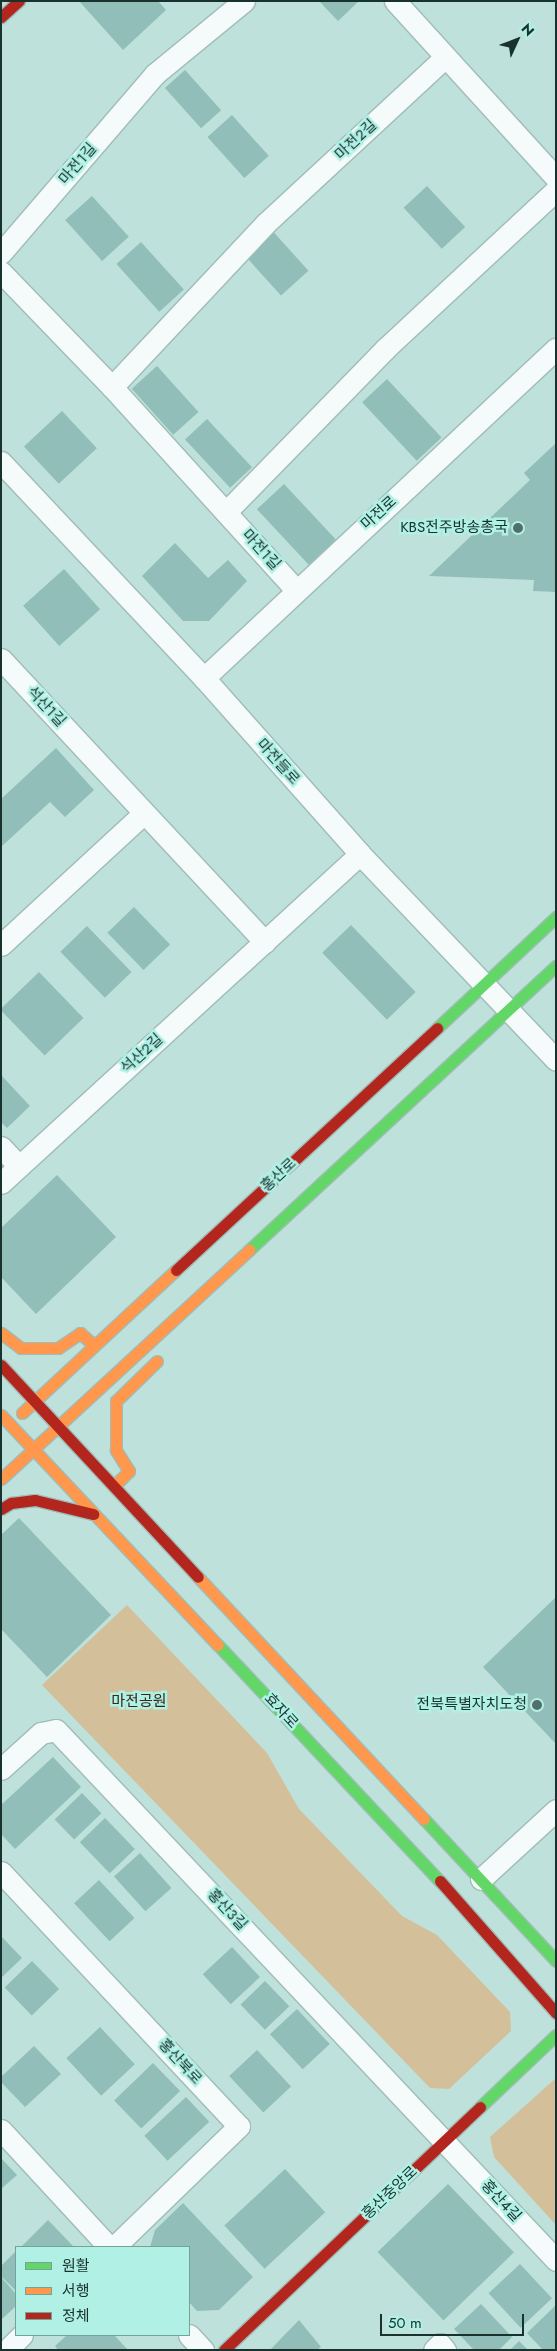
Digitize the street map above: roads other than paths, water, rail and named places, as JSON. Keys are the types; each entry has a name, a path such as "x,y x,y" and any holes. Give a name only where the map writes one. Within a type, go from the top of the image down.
{"street":[{"path":"1,17 18,1"},
{"name":"마전1길","path":"1,253 155,74 244,1"},
{"path":"395,1 556,178"},
{"name":"마전2길","path":"112,387 266,223 445,57"},
{"path":"226,512 385,348 556,190"},
{"name":"마전1길","path":"1,272 112,387 296,589"},
{"name":"마전로","path":"204,678 296,589 556,349"},
{"name":"마전들로","path":"1,462 204,678 360,854 510,1009 556,1060"},
{"name":"석산1길","path":"5,671 80,742 144,813"},
{"path":"1,945 144,813 265,942"},
{"name":"석산2길","path":"1,1183 360,854"},
{"name":"홍산로","path":"1,1433 556,917"},
{"path":"1,1479 60,1427 556,966"},
{"path":"1,1147 19,1166"},
{"path":"1,1333 21,1348 58,1348 80,1333 94,1346"},
{"path":"115,1486 129,1471 116,1450 116,1401 160,1359 147,1345"},
{"path":"1,1365 556,1961"},
{"name":"효자로","path":"1,1415 419,1858 556,2013"},
{"path":"1,1509 11,1502 35,1500 62,1504 96,1515"},
{"name":"홍산3길","path":"1,1770 41,1733 56,1730 445,2141"},
{"path":"481,1879 556,1810"},
{"name":"홍산북로","path":"1,1872 239,2126 115,2246"},
{"name":"홍산중앙로","path":"224,2350 556,2035"},
{"path":"1,2130 109,2246"},
{"name":"홍산4길","path":"445,2141 556,2260"},
{"path":"190,2335 203,2350"},
{"path":"7,2350 21,2336"},
{"path":"434,2350 440,2344 445,2350"}],"place":[{"name":"KBS전주방송총국","path":"518,528"},
{"name":"전북특별자치도청","path":"537,1705"}],"park label":[{"name":"마전공원","path":"139,1702"}]}
